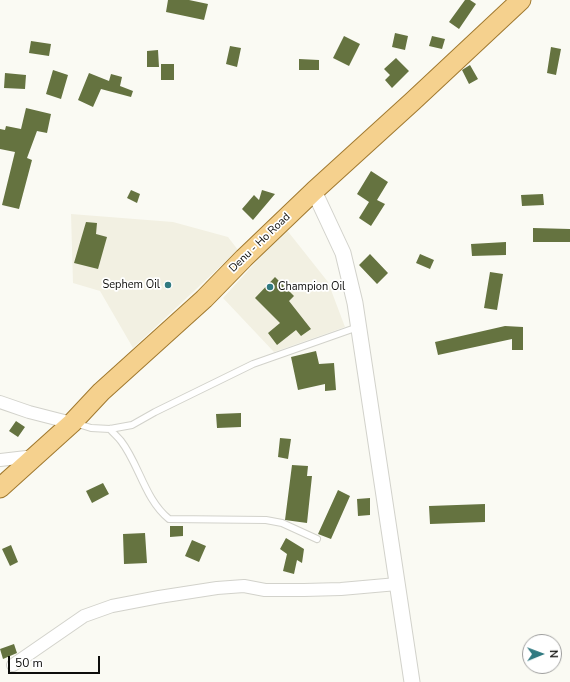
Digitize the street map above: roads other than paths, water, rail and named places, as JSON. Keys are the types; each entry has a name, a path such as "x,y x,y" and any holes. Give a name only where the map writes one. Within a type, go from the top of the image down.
{"main road":[{"name":"Denu - Ho Road","path":"0,488 72,423 101,392 204,299 244,258 314,191 521,0"}],"street":[{"path":"314,191 343,253 355,303 412,682"},
{"path":"0,402 29,412 72,423"},
{"path":"0,460 35,456"},
{"path":"13,665 84,616 112,606 217,588 244,586 265,590 304,590 341,589 397,584"}],"lane":[{"path":"72,423 91,428 110,430 132,425 155,412 253,364 359,327"},
{"path":"110,430 121,441 153,500 163,514 169,518 266,520 282,523 317,539"}],"place":[{"name":"Sephem Oil","path":"168,285"},
{"name":"Champion Oil","path":"270,287"}]}
